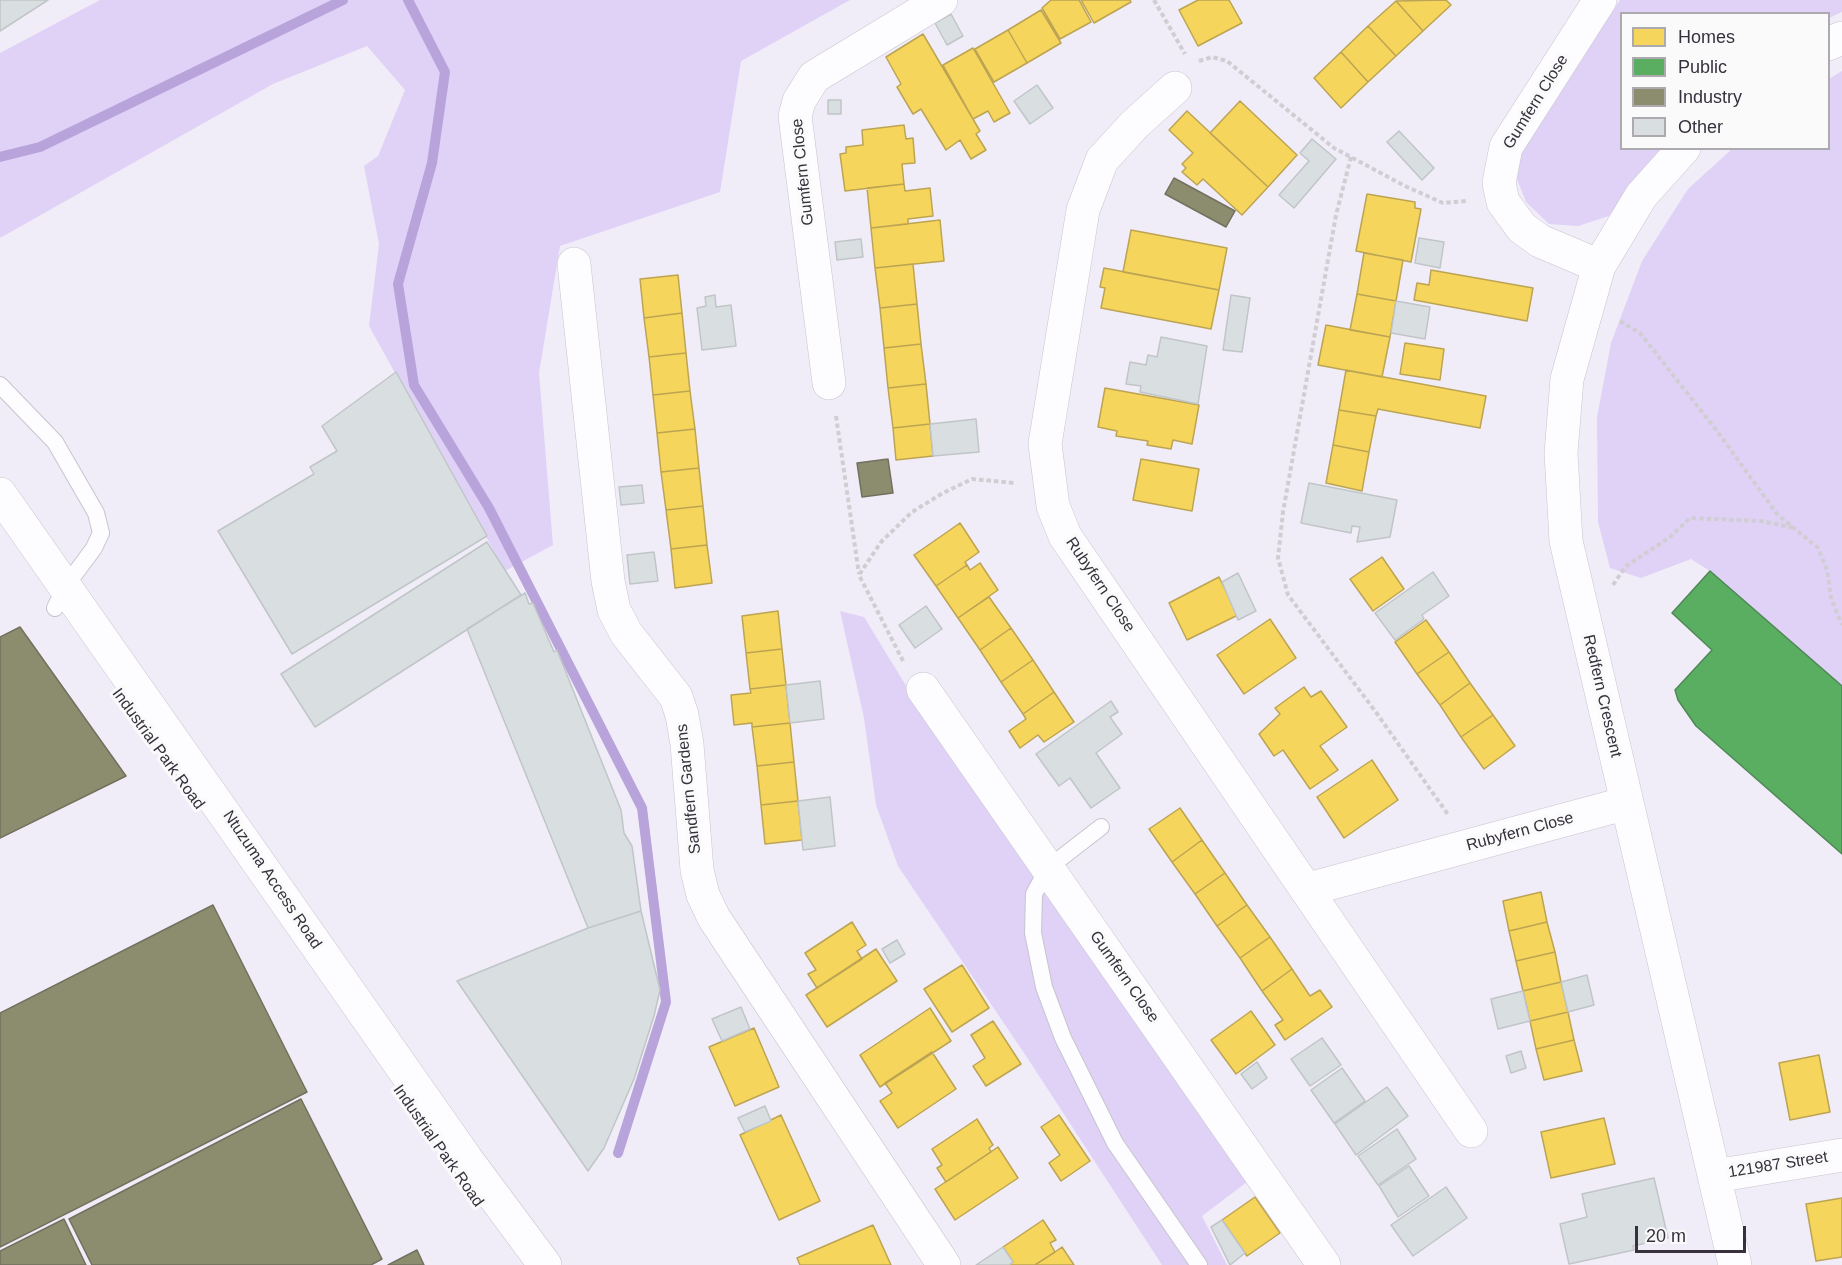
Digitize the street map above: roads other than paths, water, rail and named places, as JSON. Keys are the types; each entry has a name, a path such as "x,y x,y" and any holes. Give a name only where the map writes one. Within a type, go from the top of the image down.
{"street":[{"name":"Gumfern Close","path":"829,383 795,116 799,100 814,77 941,0"},
{"name":"Gumfern Close","path":"1599,266 1540,241 1510,214 1498,183 1506,147 1600,0"},
{"name":"Rubyfern Close","path":"1180,73 1102,160 1086,200 1045,444 1049,491 1065,536 1309,889 1471,1131"},
{"name":"Redfern Crescent","path":"1682,150 1641,195 1599,266 1568,379 1561,453 1566,541 1735,1265"},
{"name":"Sandfern Gardens","path":"574,264 608,581 615,610 626,633 676,697 682,715 687,744 697,870 703,895 714,918 944,1265"},
{"name":"Ntuzuma Access Road","path":"0,495 60,597 545,1265"},
{"name":"Industrial Park Road","path":"0,529 60,597 214,826 522,1265"},
{"name":"Gumfern Close","path":"923,689 1324,1265"},
{"name":"Rubyfern Close","path":"1309,889 1627,803"},
{"name":"121987 Street","path":"1714,1176 1842,1155"}],"lane":[{"path":"0,385 55,442 96,513 100,533 94,548 60,597"},
{"path":"1101,827 1048,868 1034,894 1033,933 1044,987 1063,1038 1115,1143 1199,1265"}],"waterway":[{"path":"0,157 40,147 343,0"},
{"path":"408,0 445,72 432,163 398,284 414,385 489,508 642,808 666,1002 618,1153"}]}
